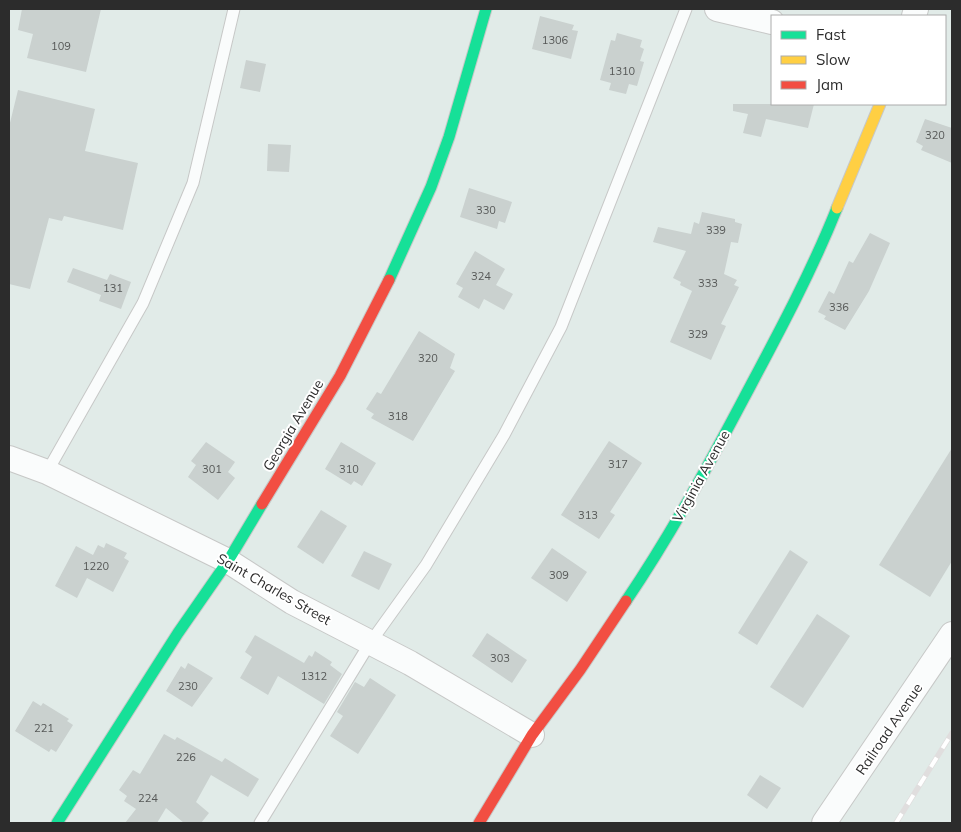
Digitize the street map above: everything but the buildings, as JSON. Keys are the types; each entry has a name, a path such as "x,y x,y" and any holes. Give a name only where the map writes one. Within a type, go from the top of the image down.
{"street":[{"name":"Georgia Avenue","path":"57,823 178,633 228,561 340,376 400,257 431,187 486,9"},
{"path":"717,9 771,22"},
{"name":"Virginia Avenue","path":"479,823 532,734 580,670 653,561 705,471 767,355 825,238 880,105"},
{"name":"Saint Charles Street","path":"9,458 47,472 228,561 292,602 370,643 532,734"},
{"name":"Railroad Avenue","path":"824,823 952,634"}],"lane":[{"path":"47,472 143,303 193,183 234,9"},
{"path":"260,823 370,643 426,564 490,459 561,327 686,9"}],"railway":[{"path":"896,823 952,733"}],"traffic: fast":[{"path":"389,280 431,187 449,137 486,9"},
{"path":"626,601 673,527 730,424 793,304 837,208"},
{"path":"57,823 178,633 228,561 262,504"}],"traffic: slow":[{"path":"837,208 880,105"}],"traffic: jam":[{"path":"262,504 340,376 389,280"},
{"path":"479,823 532,735 580,670 626,601"}]}
